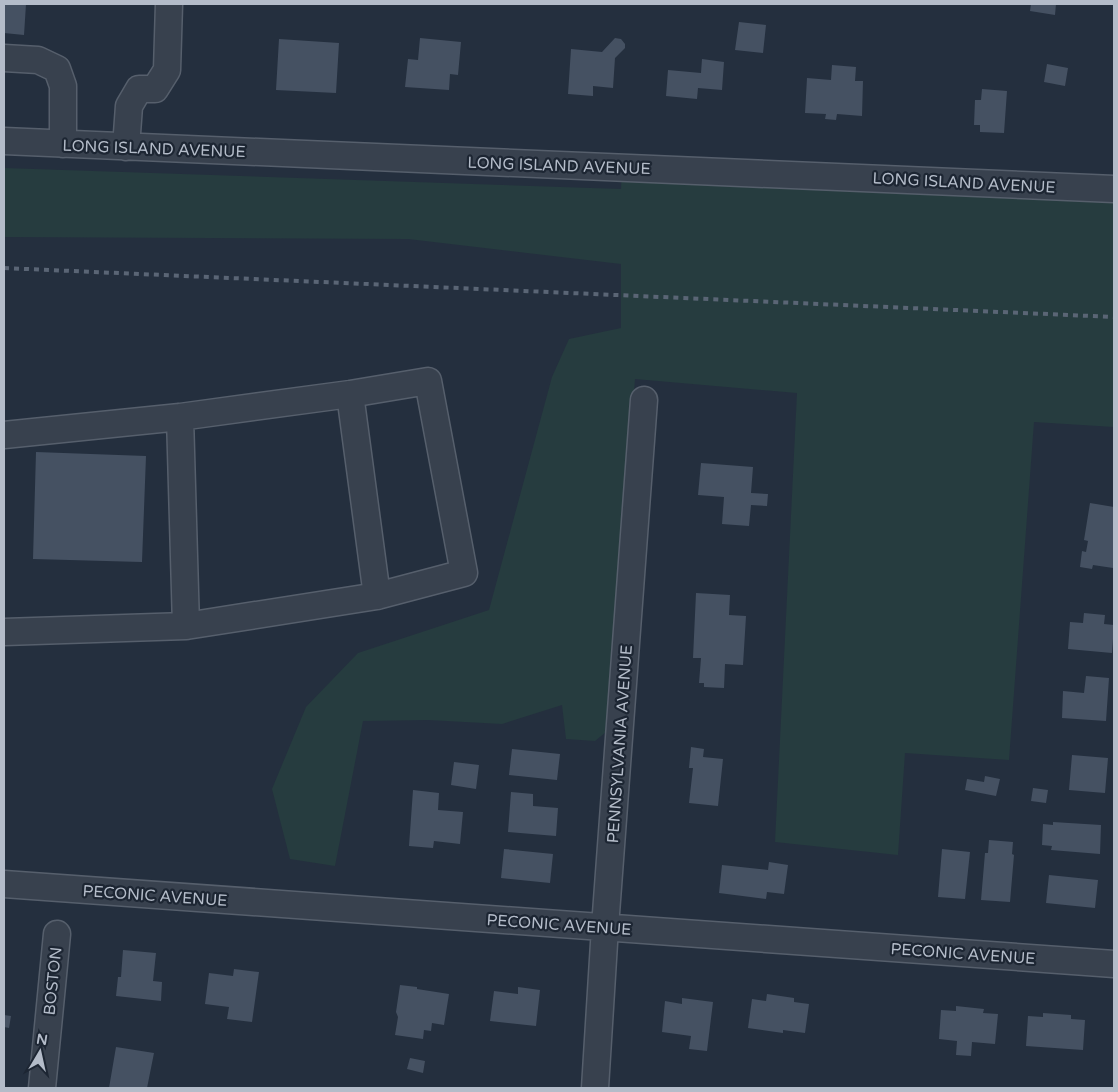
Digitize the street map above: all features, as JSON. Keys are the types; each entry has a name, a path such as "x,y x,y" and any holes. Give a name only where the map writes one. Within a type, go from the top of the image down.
{"street":[{"path":"126,147 129,106 139,89 155,90 167,70 169,4"},
{"path":"4,58 38,60 57,69 63,86 63,144"},
{"name":"LONG ISLAND AVENUE","path":"4,141 1114,189"},
{"path":"4,434 180,417 428,382 464,573 377,596 186,626 4,632"},
{"path":"350,394 377,596"},
{"name":"PENNSYLVANIA AVENUE","path":"595,1088 644,400"},
{"path":"180,417 186,626"},
{"name":"PECONIC AVENUE","path":"4,884 1114,964"},
{"name":"BOSTON","path":"42,1088 57,934"}],"green space":[{"path":"4,168 621,189 622,168 1114,189 1114,427 1034,422 1009,760 905,753 898,855 775,842 797,393 635,379 606,732 595,741 566,739 562,705 502,724 428,720 363,721 335,866 290,859 272,789 306,707 358,653 489,610 552,377 569,339 621,328 621,264 408,239 4,237"}],"building":[{"path":"4,4 26,4 24,35 4,33"},
{"path":"1031,4 1056,4 1055,15 1030,11"},
{"path":"739,22 766,25 763,53 735,50"},
{"path":"420,38 461,42 458,75 450,74 449,90 405,87 408,59 418,60"},
{"path":"615,38 621,39 625,44 625,48 615,58 613,88 593,86 593,96 568,94 571,49 602,52"},
{"path":"279,39 339,43 336,93 276,90"},
{"path":"702,59 724,62 722,90 698,88 697,99 666,96 668,70 701,73"},
{"path":"1047,64 1068,68 1065,86 1044,82"},
{"path":"832,65 856,67 855,81 863,81 862,116 837,114 836,120 825,119 826,114 805,113 807,78 831,80"},
{"path":"982,89 1007,91 1004,133 980,132 980,125 974,125 975,100 981,100"},
{"path":"36,452 146,456 142,562 33,559"},
{"path":"701,463 753,467 751,493 768,494 767,506 751,505 749,526 722,524 724,497 698,495"},
{"path":"1090,503 1114,507 1113,568 1093,565 1092,569 1080,567 1082,551 1086,552 1088,541 1084,540"},
{"path":"696,593 730,595 729,615 746,616 743,665 725,664 724,688 704,687 704,683 699,683 701,658 693,658"},
{"path":"1084,613 1105,615 1104,624 1114,625 1112,653 1068,649 1070,622 1083,623"},
{"path":"1086,676 1109,678 1106,721 1062,718 1063,691 1084,693"},
{"path":"691,747 704,749 703,757 723,759 718,806 689,803 693,768 689,768"},
{"path":"512,749 560,754 557,780 509,775"},
{"path":"1072,755 1108,758 1105,793 1069,790"},
{"path":"454,762 479,765 476,789 451,785"},
{"path":"985,776 1000,779 996,796 965,790 967,779 984,782"},
{"path":"1033,788 1048,790 1046,803 1031,801"},
{"path":"413,790 439,793 438,810 463,812 460,844 434,841 433,848 409,846"},
{"path":"511,792 533,794 533,806 558,808 556,836 508,832"},
{"path":"1053,822 1101,825 1100,854 1051,850 1052,846 1042,845 1043,824 1053,825"},
{"path":"989,840 1013,842 1012,854 1014,855 1010,902 981,900 985,853 988,853"},
{"path":"504,849 553,854 550,883 501,878"},
{"path":"942,849 970,852 965,899 938,897"},
{"path":"769,862 788,865 784,894 767,892 766,899 719,893 722,865 768,870"},
{"path":"1049,875 1098,880 1095,908 1046,903"},
{"path":"123,950 156,953 153,981 162,982 161,1001 116,996 118,977 121,977"},
{"path":"234,969 259,972 252,1022 227,1019 229,1007 205,1004 209,973 233,976"},
{"path":"400,985 449,994 444,1025 432,1023 431,1031 424,1030 423,1039 395,1035"},
{"path":"518,987 540,990 536,1026 490,1021 494,991 518,994"},
{"path":"767,994 794,998 794,1002 809,1004 805,1033 783,1030 783,1033 748,1028 752,999 766,1001"},
{"path":"682,998 713,1002 707,1051 689,1049 691,1036 662,1032 665,1001 682,1004"},
{"path":"956,1006 984,1009 983,1013 998,1014 995,1044 972,1042 971,1056 956,1055 957,1041 939,1039 941,1010 956,1011"},
{"path":"1043,1013 1071,1015 1071,1019 1085,1020 1083,1050 1026,1046 1028,1016 1043,1017"},
{"path":"4,1015 11,1016 9,1028 4,1027"},
{"path":"116,1047 154,1053 147,1088 109,1088"},
{"path":"410,1058 425,1061 423,1073 407,1069"}],"railway":[{"path":"4,268 1114,317"}]}
